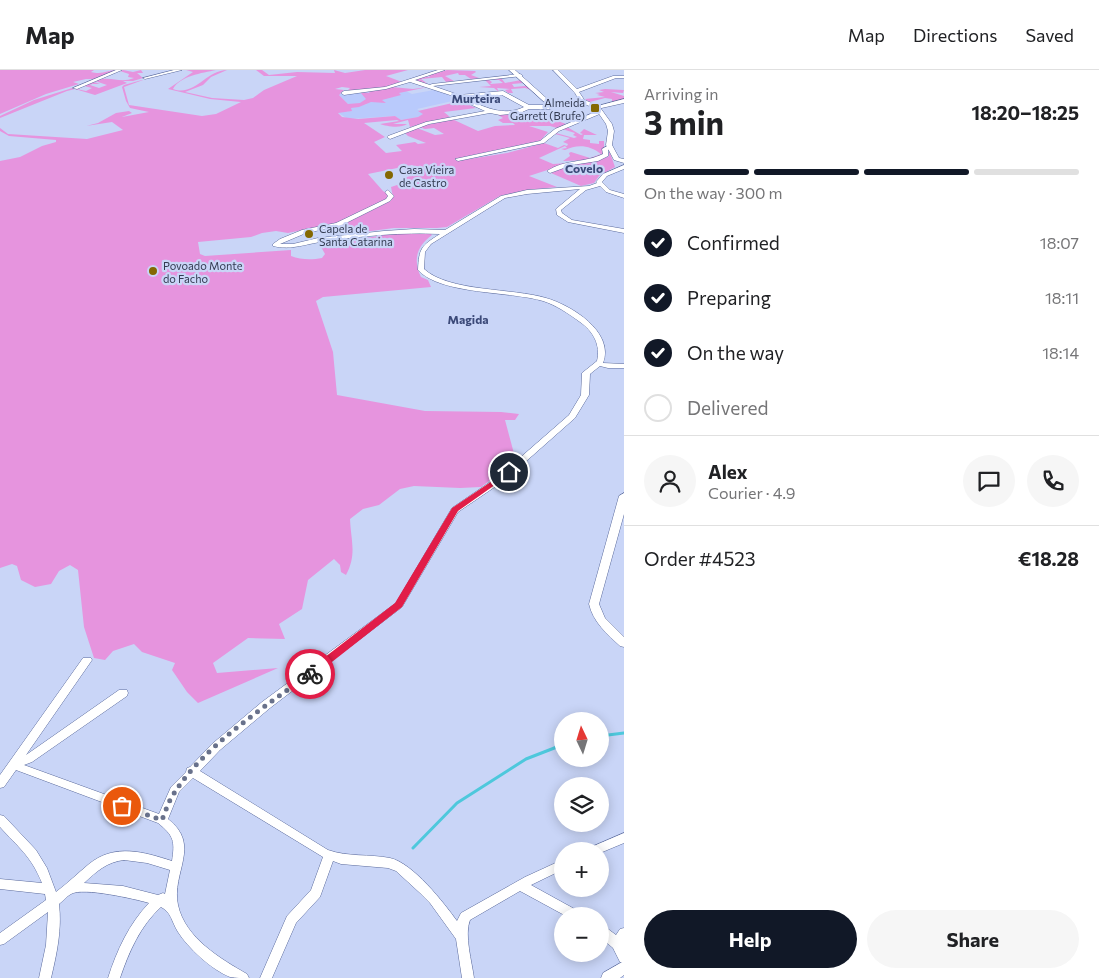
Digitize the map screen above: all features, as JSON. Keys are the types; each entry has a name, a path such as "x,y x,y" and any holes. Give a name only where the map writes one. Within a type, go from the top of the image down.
{"street":[{"path":"75,88 120,70"},
{"path":"145,78 180,70"},
{"path":"344,93 386,88 443,70"},
{"path":"512,70 520,75 553,107"},
{"path":"550,172 574,162 600,158 606,155 605,149 609,146 611,128 608,120 598,109 582,101 576,91 556,70"},
{"path":"430,86 520,75"},
{"path":"576,91 615,77 624,77"},
{"path":"409,80 459,97 492,112"},
{"path":"459,97 503,93 528,106 553,107 582,101"},
{"path":"458,159 542,142 557,130 598,109 624,101"},
{"path":"390,137 428,123 492,112 520,111 528,106"},
{"path":"600,184 603,177 621,168 620,161 609,146"},
{"path":"162,820 175,790 191,771 238,727 399,605 455,510 502,478 566,421 583,400 586,373 599,364 602,356 598,334 585,323 556,305 542,299 486,291 434,279 423,274 420,263 422,252 429,243 498,200 510,195 588,188 600,184"},
{"path":"600,184 608,191 624,196"},
{"path":"588,188 561,207 558,210 560,215 578,223 623,229"},
{"path":"388,192 391,196 388,200 338,225 304,231 275,245 287,246 390,230 444,232"},
{"path":"599,364 624,366"},
{"path":"624,496 594,604 596,613 601,621 624,643"},
{"path":"0,784 87,660"},
{"path":"13,765 28,759 123,693"},
{"path":"13,765 162,820 173,826 178,836 180,847 172,892 173,908 179,923 193,942 214,960 243,978"},
{"path":"191,771 329,856 341,859 382,861 397,866 430,894 462,936"},
{"path":"0,819 35,856 51,894 56,917 52,949 45,978"},
{"path":"609,844 624,838"},
{"path":"69,888 90,868 116,856 142,857 176,867"},
{"path":"266,978 291,920 316,892 329,856"},
{"path":"468,978 462,936 462,925 465,917 520,884 554,868"},
{"path":"0,884 51,894"},
{"path":"520,884 560,907"},
{"path":"0,940 51,894 69,888 108,888 159,901 173,908"},
{"path":"114,978 128,944 148,914 159,901 172,892"},
{"path":"609,933 621,938 624,958"},
{"path":"608,978 624,967"}],"shaded area":[{"path":"0,70 94,70 91,72 99,73 117,70 95,79 73,82 79,84 46,94 0,114"},
{"path":"141,70 143,73 137,73 143,78 123,81 127,83 95,95 75,89 67,91 0,118 0,116 34,100 72,88 86,91 92,88 84,86 94,82 100,84 90,85 99,88 107,85 95,81 101,79 129,80 134,78 128,77 129,74 120,71 133,72"},
{"path":"186,70 216,70 186,78 173,89 181,90 194,87 213,74 227,70 211,77 203,85 185,92 212,98 244,100 253,98 264,90 297,76 264,76 256,70 262,70 269,75 297,72 335,73 334,70 345,73 365,70 408,70 386,76 402,82 383,88 355,91 342,87 335,89 344,90 339,95 348,104 360,103 366,99 360,92 370,93 367,91 392,87 413,89 428,87 399,93 401,95 382,100 386,103 371,102 351,108 352,111 338,113 342,117 358,119 395,116 401,120 418,117 423,114 418,111 461,101 476,108 444,112 450,117 410,127 408,120 393,124 407,124 397,127 380,124 399,121 397,120 364,123 385,137 374,142 386,153 402,151 396,145 415,142 418,144 426,143 405,133 417,128 435,135 444,134 434,128 425,129 419,127 452,119 478,131 495,126 515,125 498,120 503,118 495,113 511,113 519,119 550,114 554,118 558,117 555,115 564,114 569,118 561,122 566,124 557,128 529,126 548,132 540,141 455,159 457,161 507,153 544,143 558,148 564,145 567,146 568,144 563,142 570,138 555,134 577,137 573,135 575,133 562,129 567,127 581,135 583,134 580,133 584,129 597,135 584,135 583,139 590,140 590,143 599,144 599,141 604,141 604,155 590,160 563,161 570,156 569,153 571,152 590,158 601,154 583,146 565,150 561,149 567,148 565,146 539,158 553,164 569,163 529,176 557,187 527,190 500,196 447,227 394,228 356,233 336,223 288,233 276,231 251,237 198,242 200,254 205,256 291,250 291,256 310,259 322,258 325,254 320,245 391,234 430,233 432,235 419,249 417,265 421,277 428,280 431,287 323,297 316,301 333,352 337,395 425,411 519,414 515,420 505,420 516,461 481,487 414,486 400,489 379,505 363,509 350,519 352,554 346,575 341,572 340,565 334,559 308,580 302,609 279,624 285,639 248,638 213,663 217,673 278,668 198,703 187,692 172,670 175,663 142,652 134,644 113,651 105,660 94,658 84,627 78,570 70,565 59,571 51,584 35,587 21,580 17,566 12,564 0,568 0,161 20,157 42,146 56,142 56,140 68,141 9,136 0,131 0,128 8,134 87,139 123,130 112,122 86,126 98,123 116,113 129,111 132,113 122,117 149,112 130,108 122,87 142,80 124,87 129,105 202,116 216,114 241,102 210,99 168,89 193,72","holes":["412,165 424,170 400,180 406,182 391,187 393,197 383,191 368,174"]},
{"path":"447,70 475,71 471,75 479,78 471,79 458,73 445,76 454,81 446,82 442,77 421,79 429,85 413,79 424,76 430,77 428,75"},
{"path":"501,78 505,83 521,80 524,83 512,84 514,87 525,86 525,84 531,90 525,88 511,89 513,93 508,93 505,90 510,89 497,88 499,92 494,88 479,87 491,86 485,80 492,82 490,84 503,83 499,80 491,79"},
{"path":"434,90 441,91 457,100 417,109 424,114 401,120 395,116 348,119 337,112 352,111 350,108 367,104 348,104 338,94 372,91 372,98 406,91 412,94"},
{"path":"599,90 624,90 623,93 611,92 624,96 624,100 612,102 612,99 605,98 590,102 585,99 605,97 595,93 604,92"},
{"path":"609,150 615,167 599,176 594,183 581,186 551,173 571,165 605,158 609,156"}],"waterway":[{"path":"609,735 624,733"},
{"path":"413,848 457,803 526,759 554,748"}],"way so far":[{"path":"122,806 162,820 175,790 191,771 238,727 310,674"}],"place":[{"name":"Almeida Garrett (Brufe)","path":"595,108"},
{"name":"Casa Vieira de Castro","path":"389,175"},
{"name":"Capela de Santa Catarina","path":"309,234"},
{"name":"Povoado Monte do Facho","path":"153,271"}],"district":[{"name":"Murteira","path":"476,98"},
{"name":"Covelo","path":"584,168"},
{"name":"Magida","path":"468,319"}],"route":[{"path":"310,674 399,605 453,512 509,472"}]}
